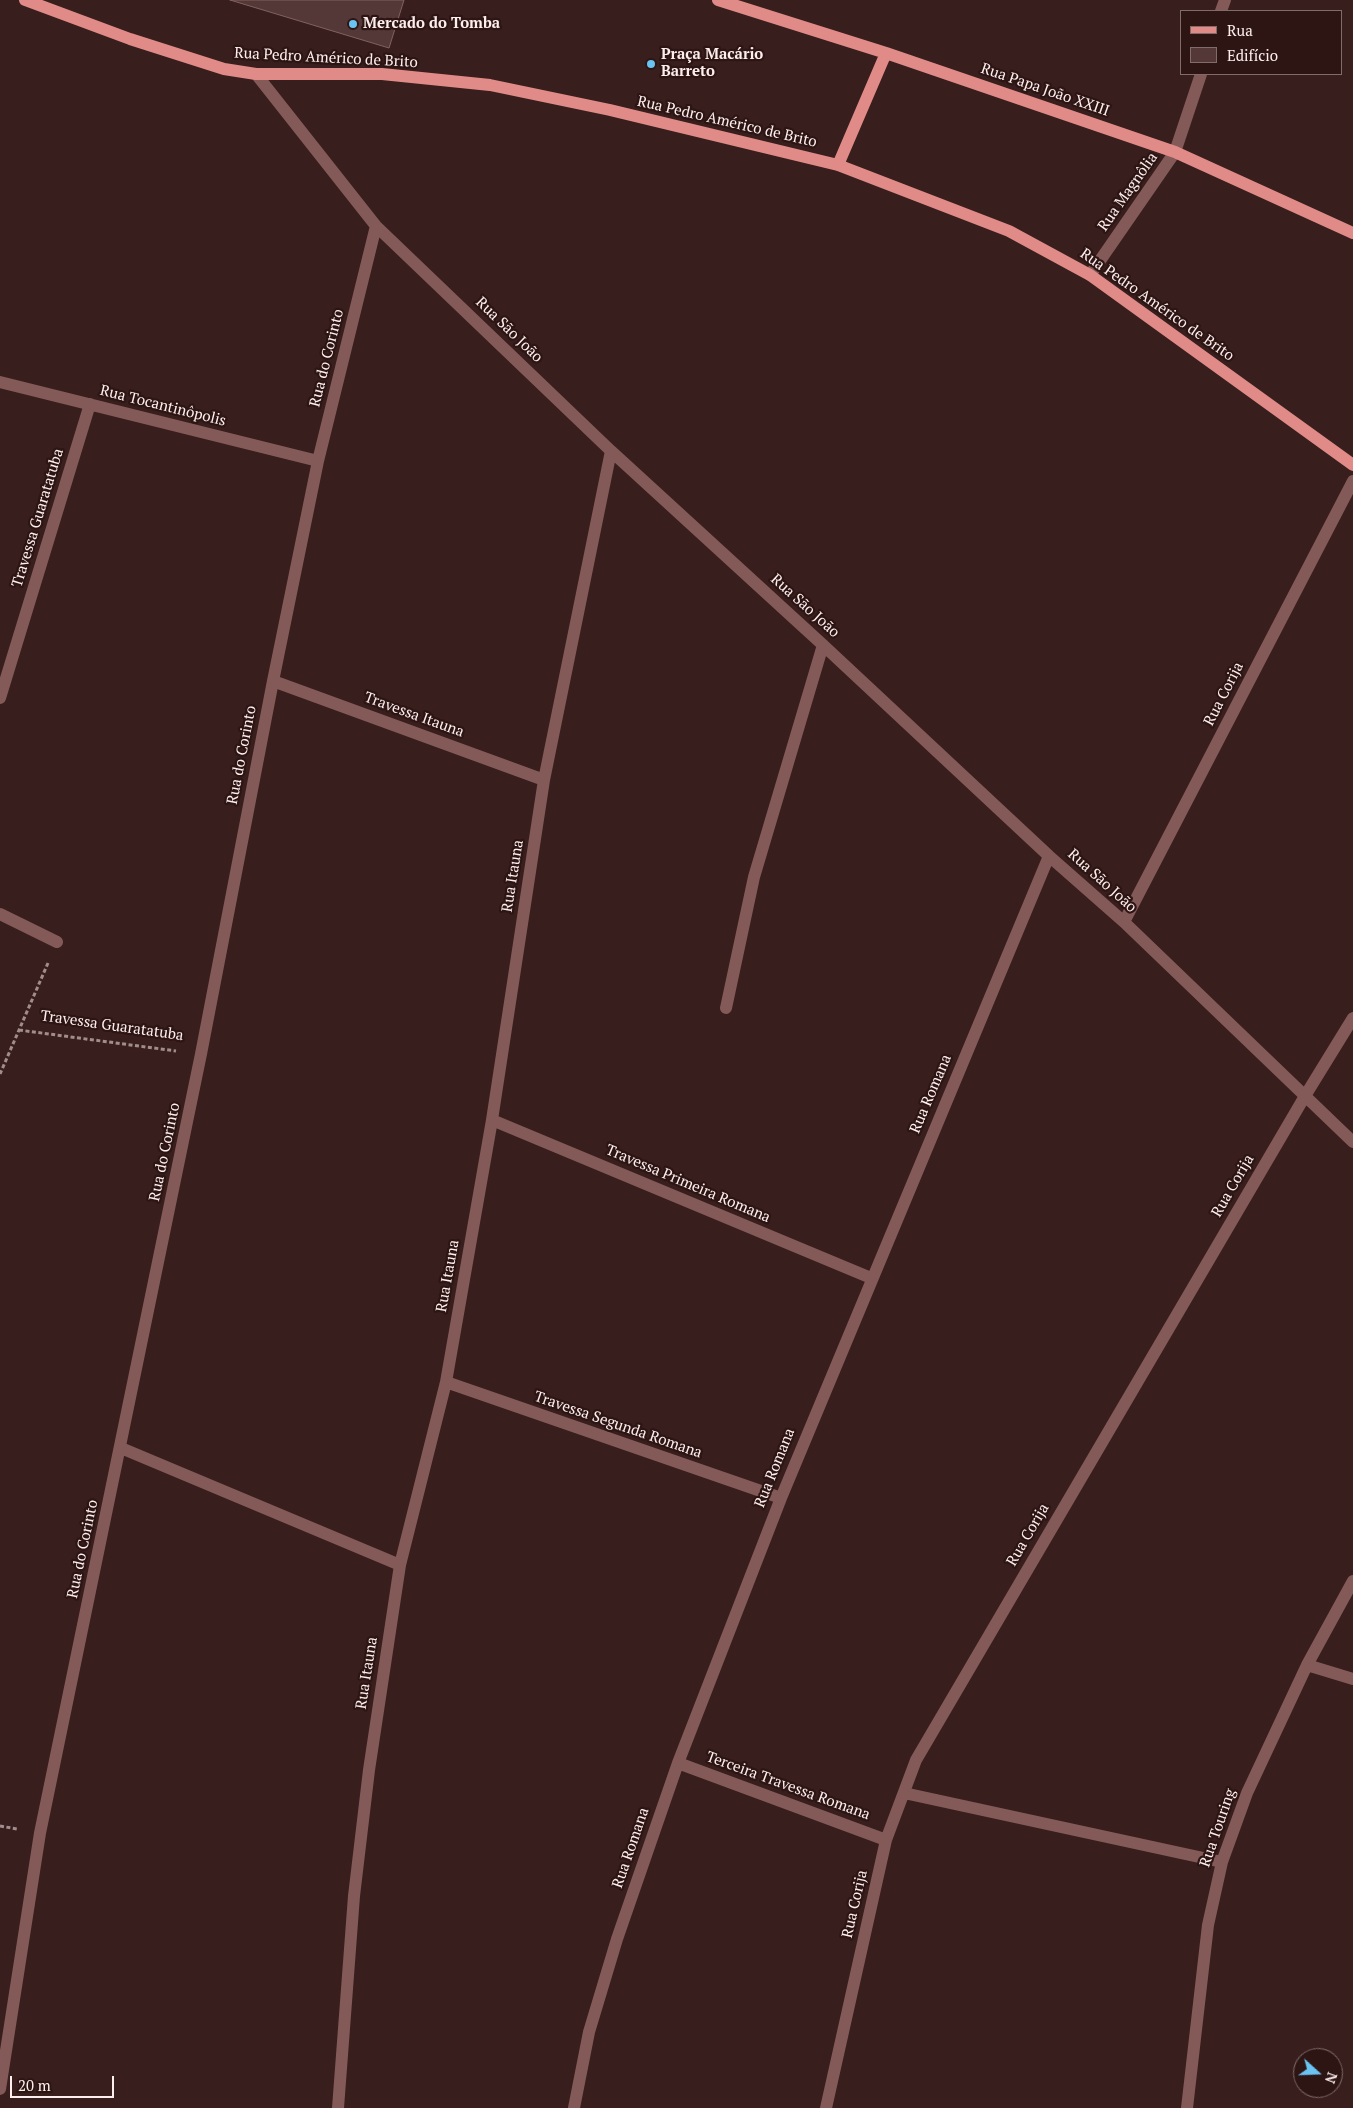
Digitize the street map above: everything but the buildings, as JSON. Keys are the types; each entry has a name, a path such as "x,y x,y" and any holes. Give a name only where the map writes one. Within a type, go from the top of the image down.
{"main road":[{"name":"Rua Pedro Américo de Brito","path":"24,0 192,60 224,69 256,74 382,74 490,86 610,110 838,164 1009,231 1090,274 1353,465"},
{"name":"Rua Papa João XXIII","path":"718,0 886,53 1175,152 1353,233"},
{"path":"838,164 886,53"}],"street":[{"name":"Rua São João","path":"256,74 376,226 611,451 1049,856 1124,922 1353,1142"},
{"name":"Rua Magnôlia","path":"1090,274 1175,152 1201,75"},
{"name":"Rua do Corinto","path":"0,2089 40,1833 202,1054 273,681 318,461 376,226"},
{"name":"Rua Tocantinôpolis","path":"0,382 318,461"},
{"name":"Travessa Guaratatuba","path":"0,698 90,404"},
{"name":"Rua Itauna","path":"338,2108 354,1896 369,1770 400,1565 446,1382 492,1120 544,780 611,451"},
{"name":"Rua Corija","path":"1124,922 1353,481"},
{"path":"726,1008 754,878 823,645"},
{"name":"Travessa Itauna","path":"273,681 544,780"},
{"name":"Rua Romana","path":"574,2108 589,2032 617,1939 678,1763 780,1498 1049,856"},
{"path":"0,914 57,942"},
{"name":"Rua Corija","path":"826,2108 886,1840 916,1760 1305,1096 1353,1018"},
{"name":"Travessa Primeira Romana","path":"492,1120 871,1278"},
{"name":"Travessa Segunda Romana","path":"446,1382 780,1498"},
{"path":"121,1448 400,1565"},
{"name":"Rua Touring","path":"1187,2108 1208,1925 1222,1862 1247,1793 1307,1665 1353,1581"},
{"path":"1307,1665 1353,1679"},
{"name":"Terceira Travessa Romana","path":"678,1763 886,1840"},
{"path":"904,1793 1222,1862"}],"path":[{"name":"Travessa Guaratatuba","path":"0,1074 57,942"},
{"name":"Travessa Guaratatuba","path":"19,1030 202,1054"}],"place":[{"name":"Mercado do Tomba","path":"353,24"},
{"name":"Praça Macário Barreto","path":"651,64"}]}
